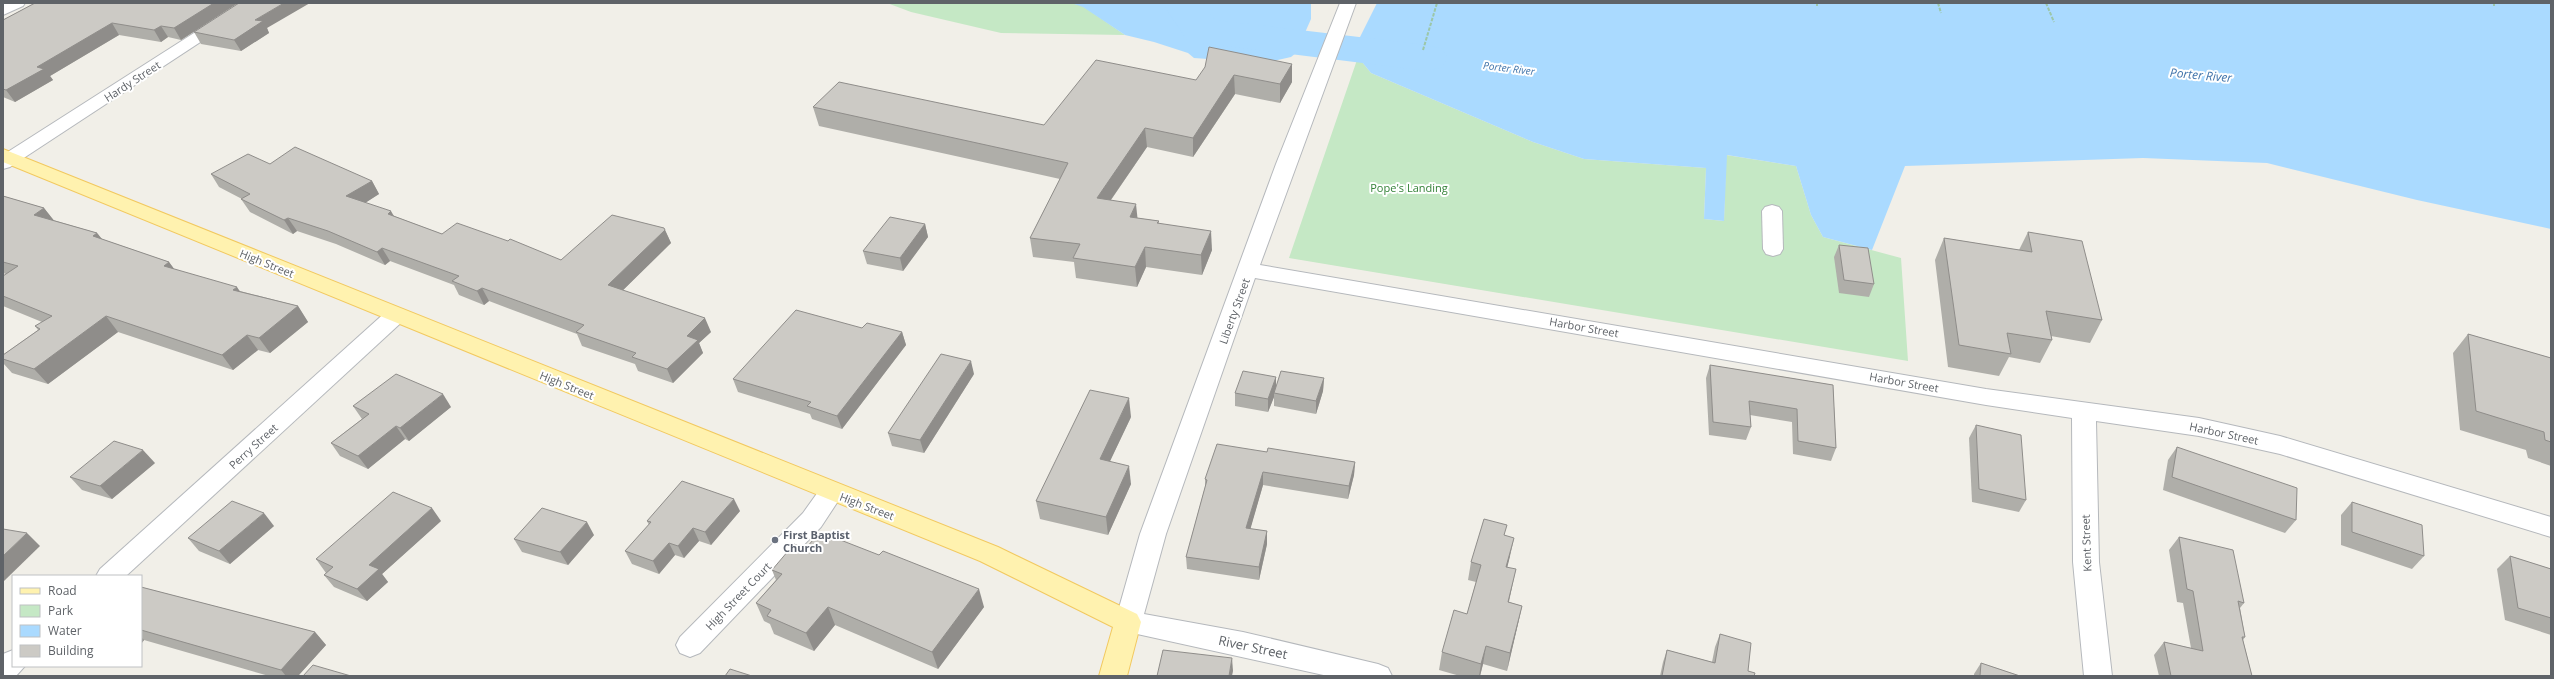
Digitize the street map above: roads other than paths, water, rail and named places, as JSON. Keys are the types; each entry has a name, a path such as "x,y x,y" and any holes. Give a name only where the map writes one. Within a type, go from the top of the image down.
{"main road":[{"name":"High Street","path":"6,159 988,554 1128,622"},
{"path":"1113,676 1128,622"}],"street":[{"path":"3,10 16,3"},
{"name":"Hardy Street","path":"6,159 252,3"},
{"name":"Liberty Street","path":"1128,622 1153,534 1248,270 1316,85 1348,3"},
{"path":"1772,211 1772,249"},
{"name":"Harbor Street","path":"1248,270 1978,395 2199,427 2280,445 2551,527"},
{"name":"Perry Street","path":"110,575 396,315"},
{"name":"Kent Street","path":"2084,410 2086,562 2098,676"},
{"name":"High Street Court","path":"690,645 812,520 832,492"},
{"name":"River Street","path":"1128,622 1243,644 1378,676"},
{"path":"3,671 12,663"}],"water":[{"path":"1071,3 1311,3 1311,19 1296,53 1291,57 1264,63 1194,58 1188,53 1154,42 1125,35 1083,7"},
{"path":"1377,3 2551,3 2551,229 2417,200 2267,163 2143,158 1905,166 1872,250 1823,237 1811,215 1796,166 1727,155 1724,221 1704,219 1706,168 1584,159 1533,142 1371,73 1353,51"}],"waterway":[{"name":"Porter River","path":"1182,3 1202,31 1427,58"}],"place":[{"name":"First Baptist Church","path":"775,540"}],"park label":[{"name":"Pope's Landing","path":"1409,187"}]}
